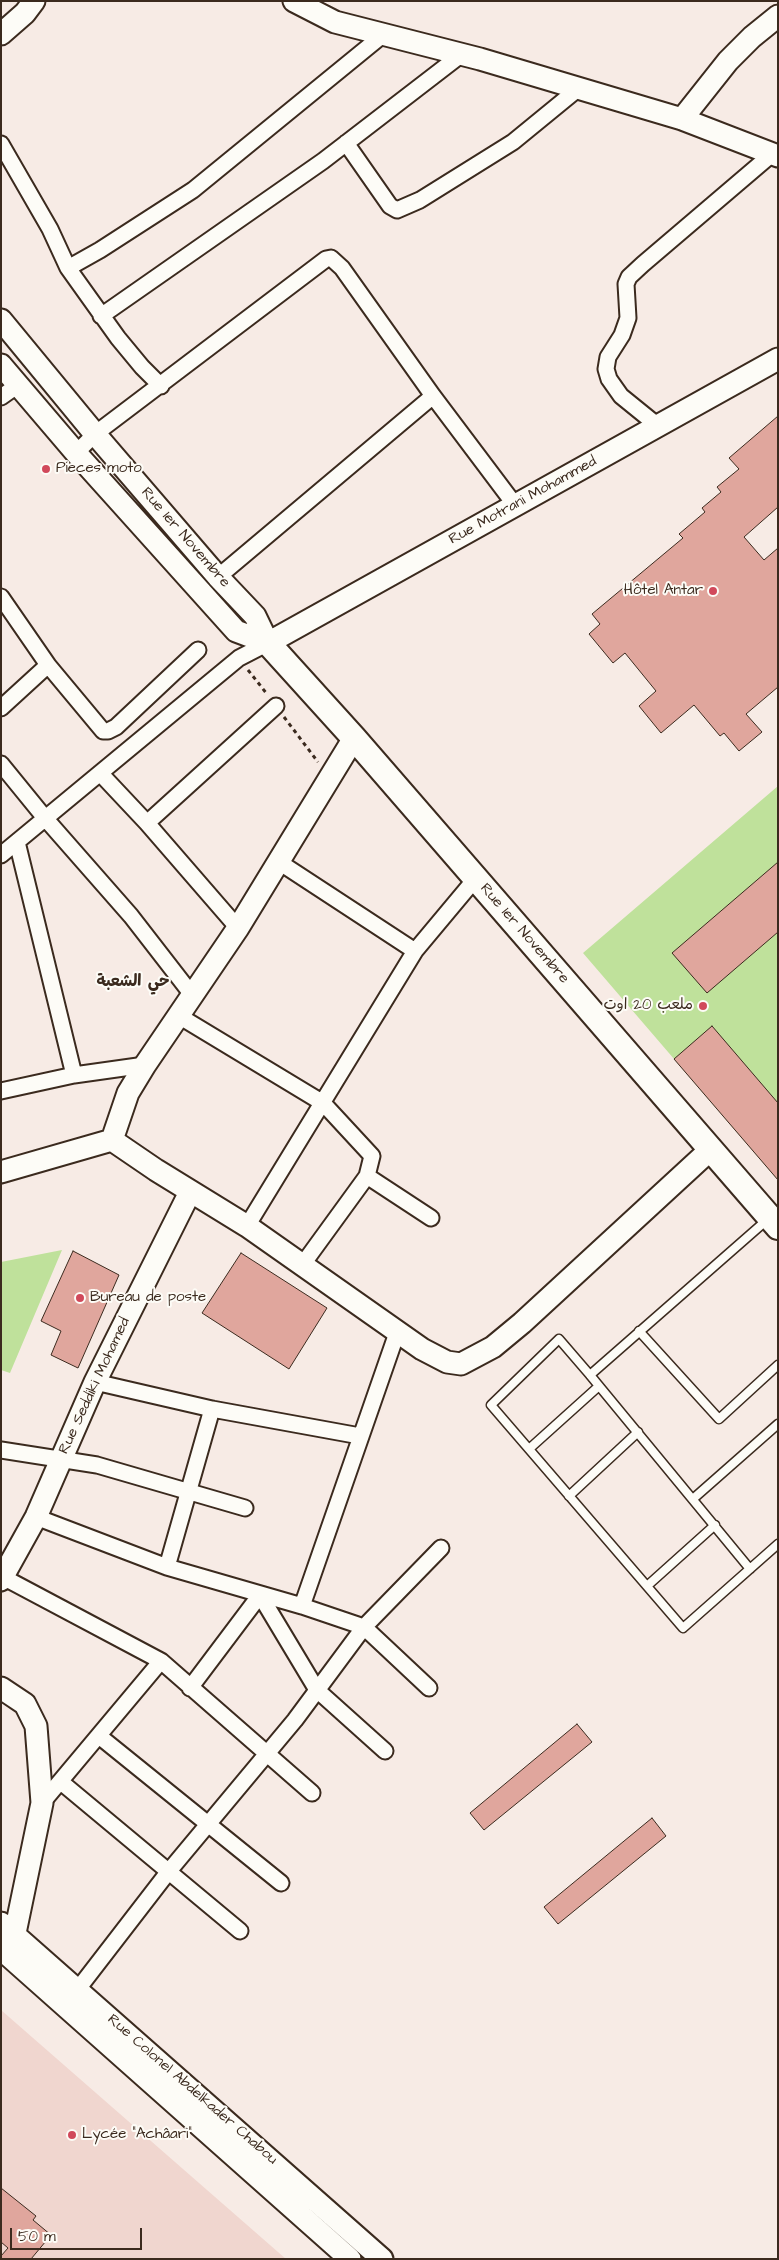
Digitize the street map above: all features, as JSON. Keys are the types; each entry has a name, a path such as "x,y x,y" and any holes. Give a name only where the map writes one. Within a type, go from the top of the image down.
{"main road":[{"name":"Rue 1er Novembre","path":"268,643 354,738 774,1222"}],"street":[{"path":"1,34 25,13 34,1"},
{"path":"294,1 335,22 462,54 682,119 775,155 629,277 626,284 628,318 622,335 608,357 606,368 609,380 621,396 658,426"},
{"path":"682,119 728,61 752,37 778,16"},
{"path":"68,268 100,250 193,190 384,34"},
{"path":"101,316 346,143 462,54"},
{"path":"346,143 390,206 397,210 420,200 513,142 579,88"},
{"path":"1,144 50,229 68,268 101,316 142,367 161,386"},
{"path":"76,453 96,434 326,259 332,258 342,268 433,396 516,505"},
{"name":"Rue 1er Novembre","path":"1,320 218,577 256,616 268,643"},
{"name":"Rue Motrani Mohammed","path":"268,643 778,359"},
{"name":"Rue 1er Novembre","path":"1,365 76,453 236,631 268,643"},
{"path":"1,397 18,384"},
{"path":"218,577 433,396"},
{"path":"1,598 48,665 103,731 116,728 198,650"},
{"path":"1,855 239,658 268,643"},
{"path":"1,708 48,665"},
{"path":"147,823 276,706"},
{"path":"112,1140 128,1093 145,1064 238,928 354,738"},
{"path":"1,764 45,818 125,908 193,996"},
{"path":"100,773 147,823 238,928"},
{"path":"17,842 74,1075"},
{"path":"279,862 415,951"},
{"path":"247,1226 415,951 476,878"},
{"path":"179,1016 323,1103 372,1156 367,1176 303,1264"},
{"path":"1,1091 74,1075 145,1064"},
{"path":"1,1172 112,1140 190,1192 247,1226 398,1330 422,1349 447,1362 461,1364 493,1346 711,1149"},
{"path":"367,1176 431,1218"},
{"name":"Rue Seddiki Mohamed","path":"2,1578 36,1517 95,1382 190,1192"},
{"path":"302,1606 398,1330"},
{"path":"95,1382 212,1409 360,1436"},
{"path":"167,1567 212,1409"},
{"path":"1,1450 97,1465 245,1508"},
{"path":"36,1517 167,1567 302,1606 364,1627 429,1688"},
{"path":"78,1989 168,1872 268,1754 364,1627 441,1548"},
{"path":"2,1578 161,1661 312,1793"},
{"path":"190,1688 260,1595"},
{"path":"260,1595 317,1690 385,1751"},
{"path":"42,1803 62,1782 161,1661"},
{"path":"1,1688 24,1704 36,1726 42,1803 5,1939"},
{"path":"99,1736 281,1883"},
{"path":"62,1782 240,1931"},
{"name":"Rue Colonel Abdelkader Chabou","path":"5,1939 78,1989 382,2259"},
{"name":"Rue Colonel Abdelkader Chabou","path":"5,1939 350,2259"}],"lane":[{"path":"590,1375 639,1331 774,1222"},
{"path":"639,1331 719,1419 778,1365"},
{"path":"750,1569 694,1498 559,1339 491,1405 683,1628 750,1569 778,1544"},
{"path":"529,1449 599,1386"},
{"path":"694,1498 778,1424"},
{"path":"569,1496 638,1432"},
{"path":"647,1586 715,1525"}],"shaded area":[{"name":"Lycée \"Achâari\"","path":"1,2010 286,2259 1,2259"}],"green space":[{"name":"ملعب 20 اوت","path":"778,786 778,1180 583,953"},
{"path":"62,1250 10,1373 1,1370 1,1262"}],"building":[{"path":"778,416 778,507 744,537 764,560 778,548 778,687 746,714 762,732 739,751 724,733 720,736 694,705 661,733 639,706 656,691 625,653 613,663 589,634 600,624 592,614 683,538 679,534 705,512 702,508 721,492 717,487 739,469 729,458"},
{"path":"778,862 778,932 707,993 672,953"},
{"path":"712,1026 778,1103 778,1180 674,1059"},
{"name":"Bureau de poste","path":"73,1251 119,1275 78,1368 51,1355 61,1331 41,1321"},
{"path":"241,1253 327,1308 289,1369 202,1313"},
{"path":"577,1724 592,1742 484,1830 470,1813"},
{"path":"652,1818 666,1836 558,1924 544,1907"},
{"path":"1,2188 36,2216 33,2220 51,2235 31,2259 1,2259 1,2256 8,2248 1,2242"}],"place":[{"name":"Pieces moto","path":"46,469"},
{"name":"Hôtel Antar","path":"713,591"},
{"name":"ملعب 20 اوت","path":"703,1006"},
{"name":"Bureau de poste","path":"80,1298"},
{"name":"Lycée \"Achâari\"","path":"72,2135"}],"district":[{"name":"حي الشعبة","path":"133,983"}]}
